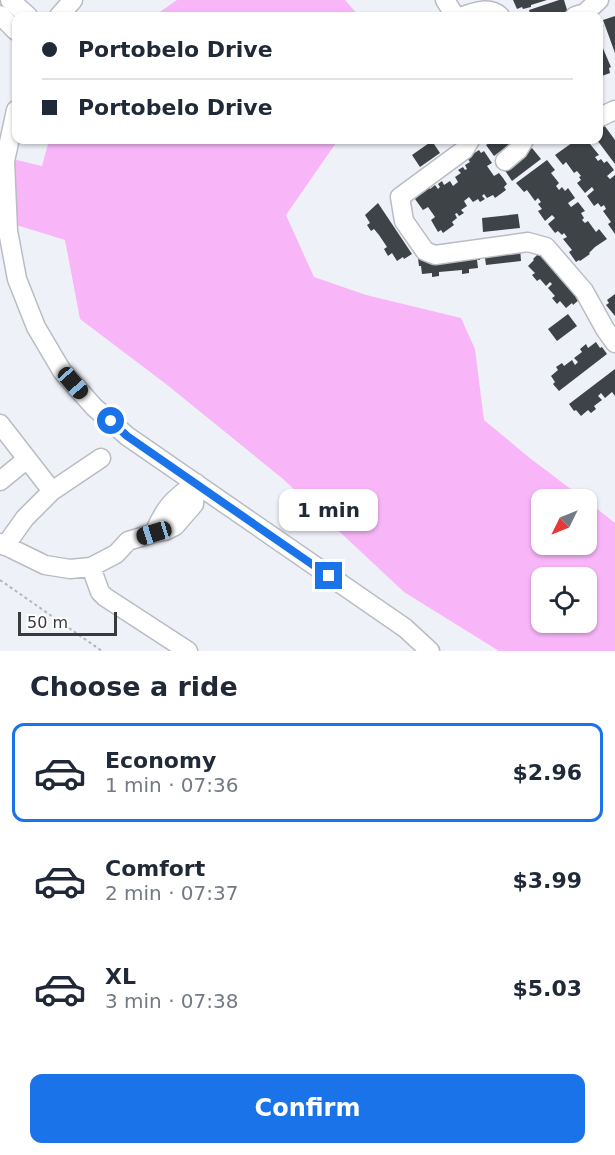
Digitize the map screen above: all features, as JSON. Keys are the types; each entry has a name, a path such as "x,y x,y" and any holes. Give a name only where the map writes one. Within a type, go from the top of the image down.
{"street":[{"path":"10,0 24,12"},
{"path":"62,12 73,0"},
{"path":"586,12 599,0"},
{"path":"478,12 485,10 493,12"},
{"path":"0,15 12,27"},
{"path":"12,126 3,162 3,233 17,279 36,327 62,371 94,407 119,429 405,628 430,651"},
{"path":"468,144 464,150 400,197 404,220 425,251 435,255 528,242 546,247 584,291 615,343"},
{"path":"505,161 522,144"},
{"path":"0,424 51,491"},
{"path":"101,458 51,491 2,544 45,565 70,569 91,567 116,554 128,541 154,533 164,510 181,493 196,483"},
{"path":"0,481 27,459"},
{"path":"91,567 100,592 105,597 188,651"}],"path":[{"path":"0,580 102,651"}],"shaded area":[{"path":"177,0 345,0 356,12 160,12"},
{"path":"48,144 335,144 286,215 314,277 366,295 461,318 475,349 484,420 571,489 531,489 531,555 597,555 597,509 615,523 615,651 499,651 404,592 283,479 166,384 80,319 65,240 0,220 0,156 42,166"}],"building":[{"path":"513,0 547,0 531,5 531,7 517,9"},
{"path":"564,0 568,12 530,12 529,10"},
{"path":"615,16 615,53 603,20"},
{"path":"603,49 611,67 609,68 610,73 603,76"},
{"path":"603,126 615,140 615,164 600,144 603,144"},
{"path":"428,144 434,144 440,153 420,167 412,155"},
{"path":"488,144 510,144 494,156 486,145"},
{"path":"570,144 590,144 599,155 595,157 598,161 601,159 604,163 607,161 614,170 607,176 610,179 615,175 615,234 608,224 611,222 603,211 606,209 604,205 601,207 598,203 594,206 587,196 594,190 592,187 585,193 577,183 581,180 579,177 581,176 577,171 574,173 566,162 563,165 555,155"},
{"path":"532,148 541,159 512,181 504,169"},
{"path":"479,150 481,153 484,151 492,163 487,166 494,176 499,173 503,178 507,184 504,187 506,190 495,198 493,195 487,198 484,194 482,196 485,199 480,202 478,199 473,202 469,197 464,201 467,206 461,210 464,213 459,216 455,214 457,218 452,222 454,225 443,233 441,230 438,232 431,220 435,217 428,207 423,210 415,199 418,196 416,193 427,185 430,189 435,185 438,189 440,187 438,184 442,181 444,185 450,181 453,186 458,182 455,177 461,173 458,170 463,167 467,169 465,165 470,162 467,158"},
{"path":"547,160 555,170 551,173 559,183 556,186 559,190 562,187 565,191 568,188 575,198 568,203 571,207 578,202 585,211 581,213 584,218 582,220 585,223 588,221 596,232 599,229 607,239 580,261 576,262 569,252 572,250 563,239 567,237 564,233 562,235 558,231 555,233 548,224 555,218 552,215 545,221 538,211 542,209 538,204 541,202 538,198 535,201 527,190 524,192 516,183"},
{"path":"378,203 412,254 404,259 403,257 397,261 392,253 388,256 384,249 387,247 379,235 374,229 371,231 367,225 370,223 365,215"},
{"path":"518,214 520,228 483,232 482,218"},
{"path":"520,247 521,261 486,265 484,251"},
{"path":"479,251 478,268 469,269 469,273 462,274 462,270 439,272 439,276 432,277 432,273 422,274 421,266 419,266 418,258"},
{"path":"539,253 580,299 573,305 572,303 566,308 560,301 557,304 552,298 555,296 548,288 552,284 550,282 546,286 532,275 535,273 528,266"},
{"path":"615,294 615,316 606,305 609,303 607,300"},
{"path":"568,314 577,326 557,341 548,329"},
{"path":"596,342 607,354 559,391 553,384 555,382 551,376 558,370 556,367 562,363 564,366 572,360 575,365 578,362 574,358 582,352 580,349 586,344 588,348"},
{"path":"615,369 615,396 612,392 605,398 601,393 598,396 602,400 594,406 596,409 591,413 588,410 581,416 576,410 574,411 569,404"}],"route":[{"path":"111,421 127,436 329,576"}]}
